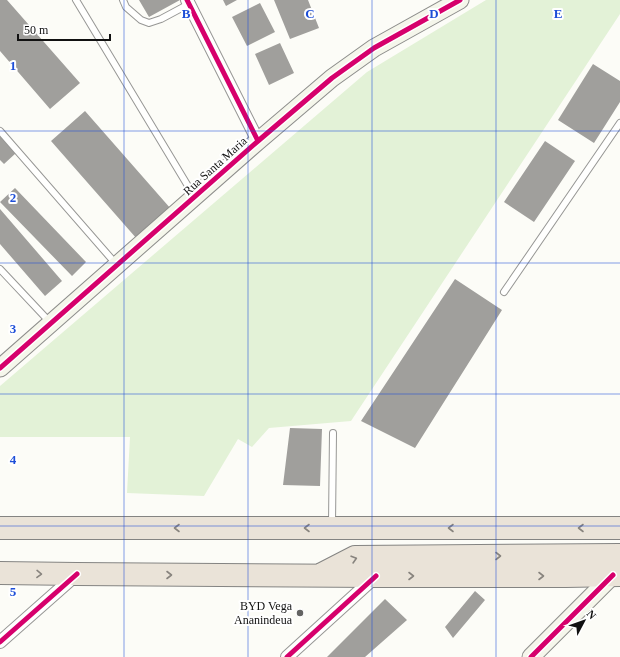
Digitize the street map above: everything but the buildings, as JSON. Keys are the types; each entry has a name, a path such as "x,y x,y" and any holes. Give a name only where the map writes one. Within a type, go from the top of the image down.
{"highway":[{"path":"0,528 620,528"},
{"path":"319,576 355,557 618,568"},
{"path":"0,573 319,576 566,576 618,568"}],"street":[{"name":"Rua Santa Maria","path":"0,368 258,141 332,78 374,48 460,0"},
{"path":"188,2 258,141"},
{"path":"531,657 618,568"},
{"path":"0,642 77,574"},
{"path":"287,657 376,576"}],"lane":[{"path":"76,0 195,197"},
{"path":"123,0 126,7 141,20 149,23 161,19 188,2"},
{"path":"504,292 620,123"},
{"path":"0,131 118,265"},
{"path":"0,269 46,318"},
{"path":"332,528 333,433"}],"green space":[{"path":"486,0 620,0 620,14 351,421 269,428 252,447 238,439 204,496 127,493 130,437 0,437 0,386 367,72"}],"cycle path":[{"path":"187,0 258,141"},
{"path":"0,368 258,141 332,78 374,48 460,0"},
{"path":"0,642 77,574"},
{"path":"531,657 613,575"},
{"path":"287,657 376,576"}],"place":[{"name":"BYD Vega Ananindeua","path":"300,613"}]}
